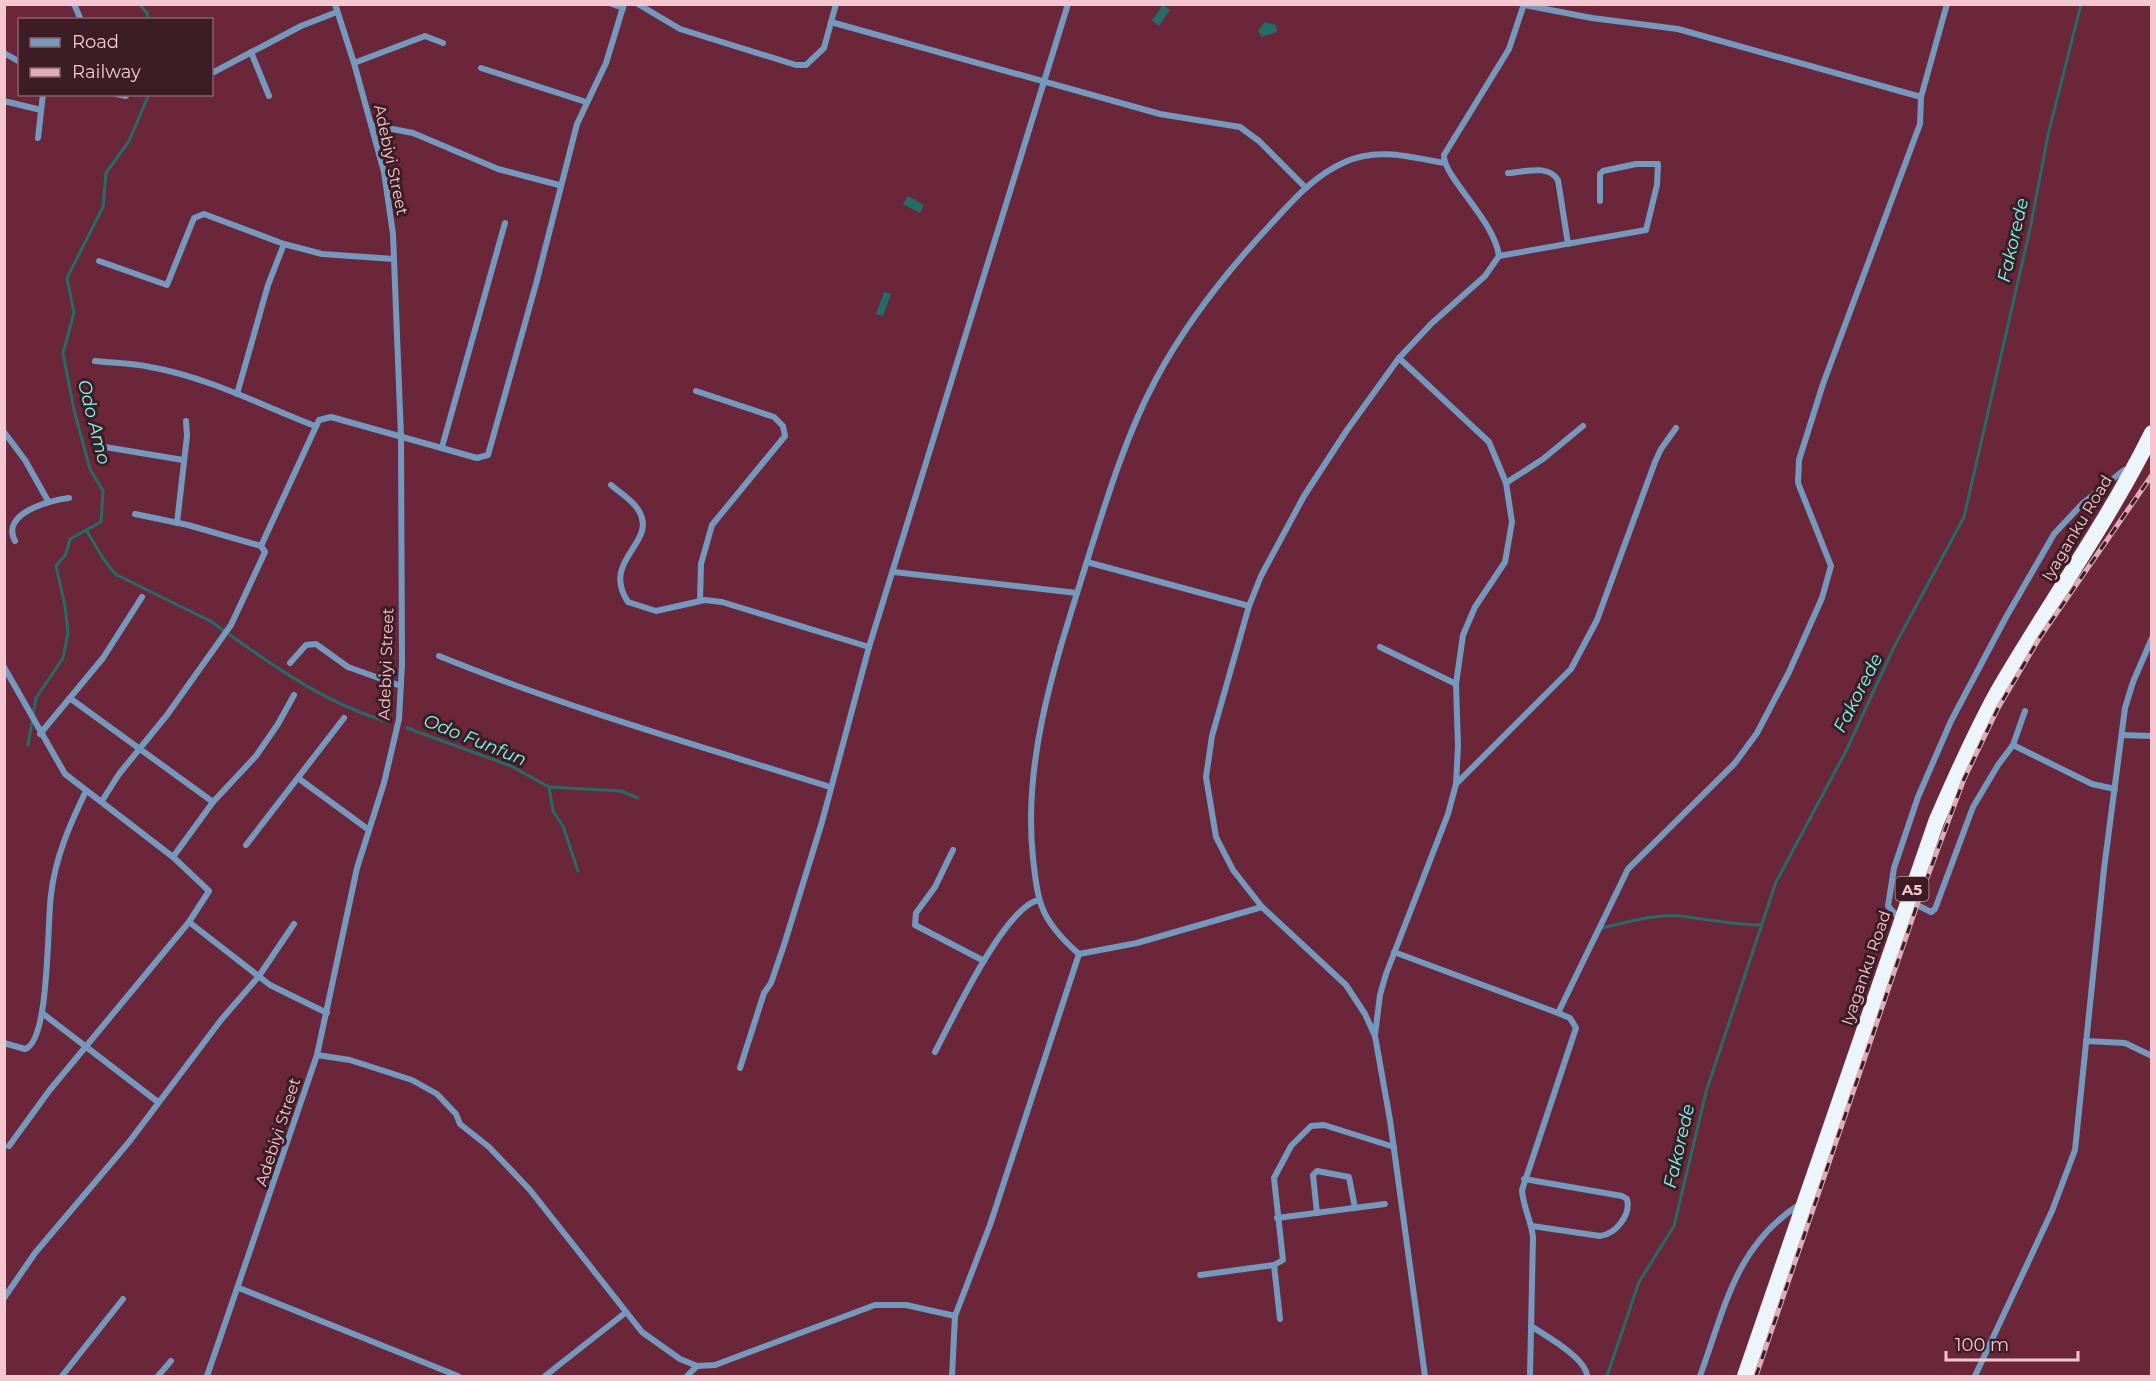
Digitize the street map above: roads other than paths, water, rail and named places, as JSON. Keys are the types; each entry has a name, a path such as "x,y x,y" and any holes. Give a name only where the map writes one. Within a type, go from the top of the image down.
{"highway":[{"name":"Iyaganku Road","path":"1745,1377 1803,1202 1936,822 1978,730 2131,472 2151,433"}],"street":[{"path":"74,4 80,18"},
{"name":"Adebiyi Street","path":"207,1377 317,1056 357,868 384,783 399,719 401,436 394,258 387,188 372,124 335,4"},
{"path":"261,546 315,426 324,417 332,417 477,458 485,457 489,451 536,284 560,185 586,102 606,63 624,6 612,4"},
{"path":"638,4 680,29 796,65 806,65 824,48 836,4"},
{"path":"740,1068 764,993 779,961 869,647 1068,4"},
{"path":"1558,1013 1628,870 1735,763 1757,733 1789,672 1822,598 1831,566 1798,483 1799,460 1823,384 1920,124 1921,97 1947,4"},
{"path":"1444,163 1451,141 1509,49 1524,5 1592,18 1678,29 1921,97"},
{"path":"213,72 301,26 337,12"},
{"path":"831,22 1045,84 1168,116 1240,127 1259,141 1306,188"},
{"path":"354,63 425,36 443,43"},
{"path":"251,52 269,96"},
{"path":"4,53 18,61"},
{"path":"481,68 586,102"},
{"path":"38,138 43,96"},
{"path":"4,101 41,110"},
{"path":"372,124 413,133 498,169 560,185"},
{"path":"1079,954 1047,920 1039,900 1030,836 1032,771 1042,721 1087,562 1131,434 1154,382 1176,343 1235,263 1306,188 1326,171 1362,156 1400,154 1444,163 1486,222 1499,255"},
{"path":"1425,1377 1394,1147 1375,1036 1365,1014 1346,985 1262,907 1223,855 1206,791 1208,758 1212,736 1249,606 1261,576 1310,485 1399,358 1432,323 1485,276 1499,255 1646,230 1657,185 1658,164 1636,164 1603,171 1600,174 1600,201"},
{"path":"1508,173 1548,170 1554,174 1558,180 1568,244"},
{"path":"99,261 167,285 198,214 208,214 284,244 329,255 394,258"},
{"path":"442,447 505,224"},
{"path":"237,394 265,296 284,244"},
{"path":"1375,1036 1380,995 1394,952 1448,814 1456,784 1458,746 1456,684 1463,635 1469,620 1504,562 1508,552 1512,522 1506,483 1490,442 1484,434 1399,358"},
{"path":"95,362 152,367 237,394 315,426"},
{"path":"696,391 774,417 783,426 785,436 712,525 701,564 700,601"},
{"path":"177,523 187,436 186,421"},
{"path":"1506,483 1543,459 1583,426"},
{"path":"1456,784 1571,669 1597,620 1658,455 1676,428"},
{"path":"4,432 25,460 48,501"},
{"path":"105,447 183,460"},
{"path":"2025,711 2013,745 1972,807 1935,909 1931,912 1917,905 1904,913 1888,906 1892,879 1907,825 1951,721 2005,619 2054,534 2083,503 2114,476 2124,470 2131,472"},
{"path":"611,485 633,503 643,520 642,534 627,555 620,572 621,588 628,602 656,610 700,601 722,602 869,647"},
{"path":"15,541 11,534 12,526 17,518 48,501 69,498"},
{"path":"102,801 119,774 167,715 231,625 265,552 261,546 135,514"},
{"path":"1087,562 1249,606"},
{"path":"894,572 1077,593"},
{"path":"40,734 109,650 142,597"},
{"path":"1975,1377 2070,1166 2076,1139 2125,708 2151,638"},
{"path":"290,663 306,645 316,644 348,667 401,686"},
{"path":"1380,647 1456,684"},
{"path":"439,657 592,713 830,787"},
{"path":"4,666 40,734 65,774 173,857 208,891 189,922 85,1047 9,1146"},
{"path":"173,857 213,802 255,756 278,724 294,695"},
{"path":"71,699 213,802"},
{"path":"246,844 344,718"},
{"path":"2122,735 2151,736"},
{"path":"2013,745 2092,784 2115,789"},
{"path":"298,778 369,830"},
{"path":"4,1043 31,1047 42,1013 51,894 63,841 86,791"},
{"path":"953,850 935,887 916,913 915,924 984,961"},
{"path":"935,1052 984,961 1023,907 1039,900"},
{"path":"1079,954 1137,943 1262,907"},
{"path":"189,922 270,985 327,1013"},
{"path":"4,1298 35,1253 110,1166 259,976 294,924"},
{"path":"1394,952 1558,1013 1574,1023 1574,1040 1522,1190 1523,1207 1532,1226 1530,1374 1537,1377"},
{"path":"952,1377 955,1316 990,1225 1079,954"},
{"path":"42,1013 158,1102"},
{"path":"2086,1041 2126,1043 2151,1056"},
{"path":"317,1056 350,1060 412,1080 437,1094 456,1114 460,1124 489,1147 530,1190 625,1313 652,1342 680,1359 697,1365 715,1365 875,1305 906,1305 955,1316"},
{"path":"1200,1275 1274,1265 1284,1257 1277,1218 1274,1178 1291,1146 1311,1126 1324,1125 1394,1147"},
{"path":"1317,1213 1313,1175 1317,1170 1348,1176 1355,1208"},
{"path":"1524,1179 1622,1196 1628,1204 1628,1209 1618,1226 1609,1235 1600,1236 1532,1226"},
{"path":"1700,1377 1740,1267 1772,1225 1803,1202"},
{"path":"1277,1218 1385,1204"},
{"path":"1274,1265 1280,1319"},
{"path":"239,1288 458,1377"},
{"path":"62,1377 123,1299"},
{"path":"545,1377 625,1313"},
{"path":"1532,1326 1573,1356 1583,1366 1587,1377"},
{"path":"158,1377 171,1361"},
{"path":"687,1377 697,1365"}],"water":[{"path":"1163,5 1170,10 1159,26 1152,20"},
{"path":"1265,22 1276,25 1277,32 1261,37 1258,30"},
{"path":"908,196 924,205 920,213 903,204"},
{"path":"884,292 891,294 883,316 876,314"}],"waterway":[{"path":"139,4 147,13 148,18"},
{"name":"Fakorede","path":"1607,1376 1639,1282 1674,1226 1706,1092 1776,882 1846,751 1894,647 1964,517 2030,229 2048,135 2081,4"},
{"name":"Odo Amo","path":"28,745 36,698 63,658 68,633 65,606 56,566 66,554 70,539 101,522 103,491 90,469 74,410 63,353 74,313 67,278 103,207 106,173 129,141 148,96"},
{"name":"Odo Funfun","path":"86,530 104,560 117,575 212,622 224,631"},
{"name":"Odo Funfun","path":"230,635 287,674 326,697 389,722"},
{"name":"Odo Funfun","path":"407,728 511,766 549,787 621,791 638,798"},
{"path":"549,787 553,811 563,826 578,871"},
{"path":"1601,928 1659,916 1762,925"}],"railway":[{"path":"1756,1376 1917,905 1964,779 1998,708 2040,637 2152,475"}]}
